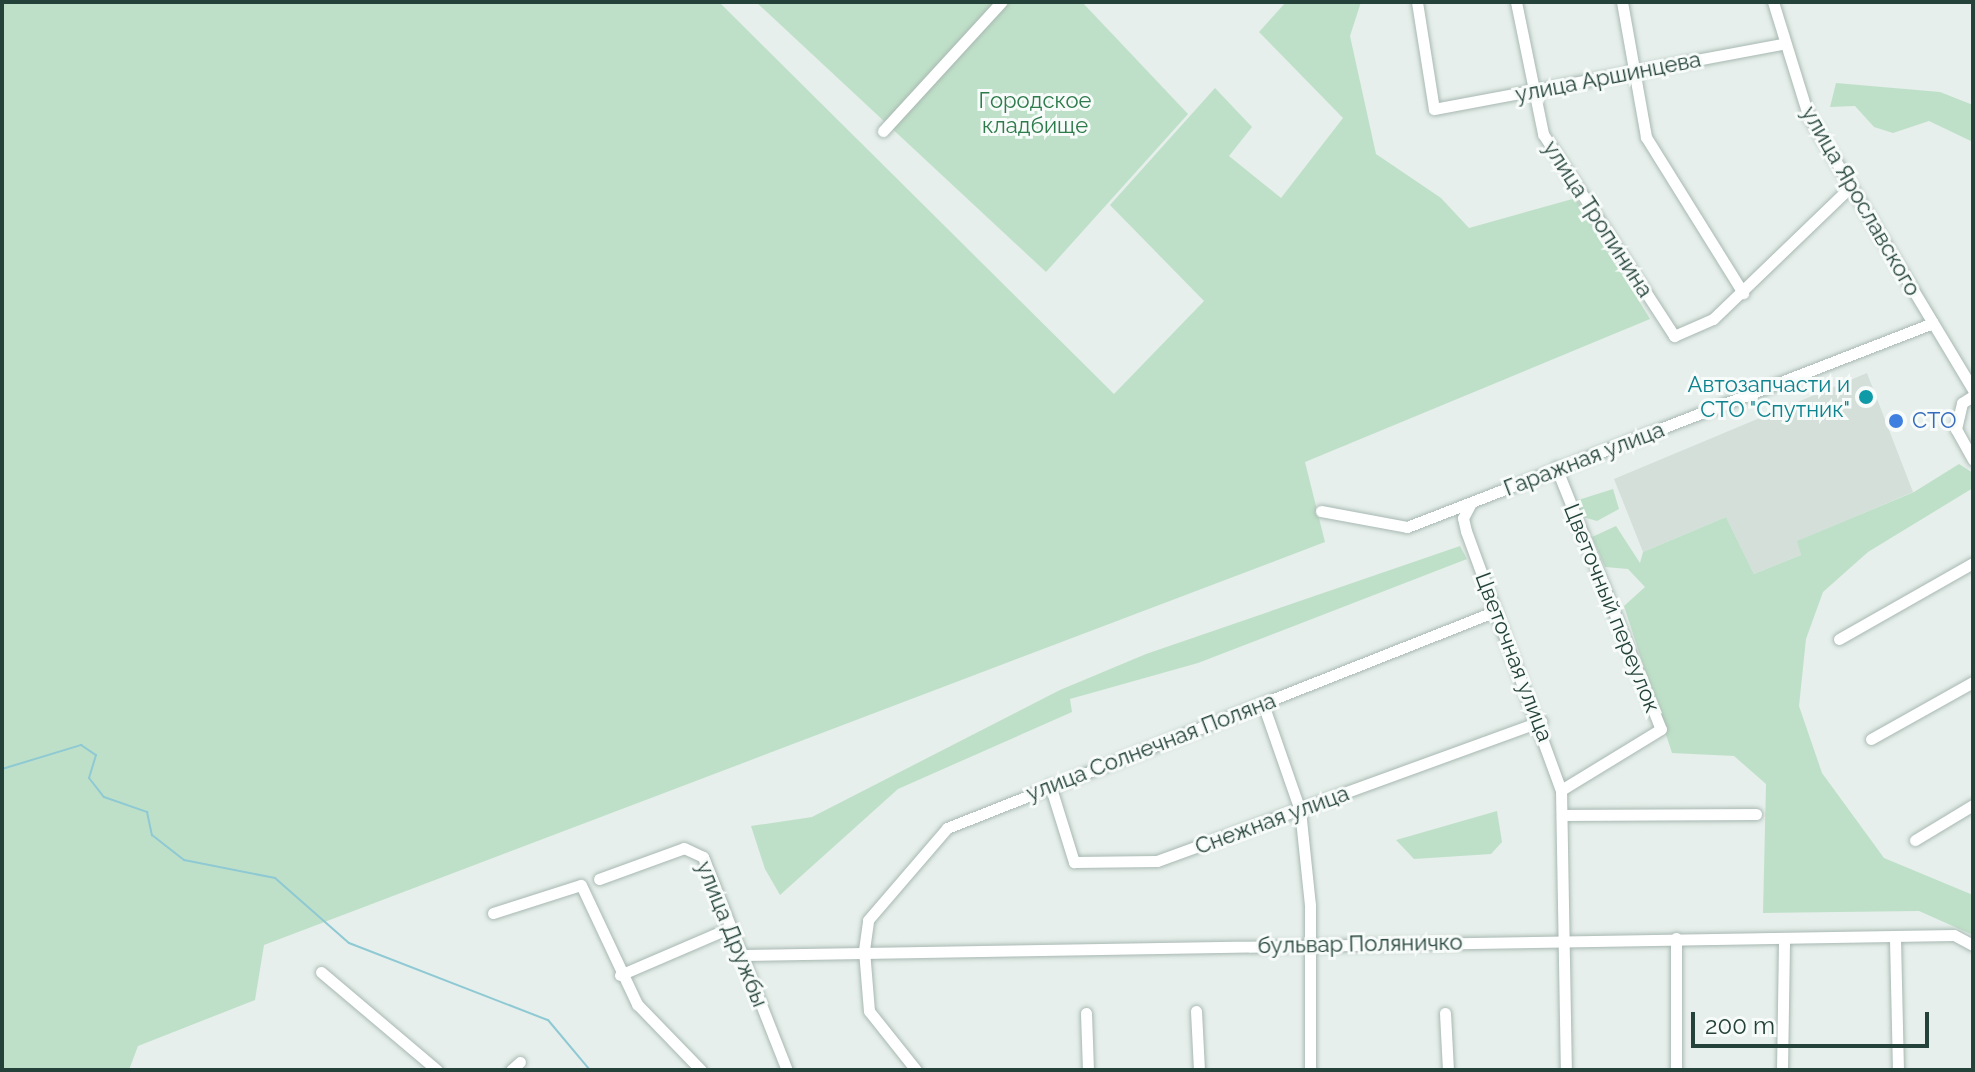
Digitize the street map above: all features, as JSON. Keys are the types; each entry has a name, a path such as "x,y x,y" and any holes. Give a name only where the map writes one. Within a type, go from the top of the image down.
{"street":[{"path":"883,131 1001,2"},
{"name":"улица Аршинцева","path":"1417,2 1434,109 1781,44"},
{"name":"улица Тропинина","path":"1516,2 1543,134 1674,336 1713,319 1743,293"},
{"path":"1622,2 1646,137 1743,293 1850,187"},
{"name":"улица Ярославского","path":"1773,2 1781,44 1808,115 1973,390"},
{"name":"Гаражная улица","path":"1321,511 1407,527 1933,323"},
{"path":"1973,396 1962,403 1956,429 1973,460"},
{"name":"Цветочный переулок","path":"1556,467 1661,729 1561,790"},
{"name":"Цветочная улица","path":"1472,503 1463,518 1496,611 1541,721 1561,790 1566,1070"},
{"path":"1839,639 1973,563"},
{"name":"улица Солнечная Поляна","path":"864,950 868,920 947,828 1496,611"},
{"path":"1871,739 1973,682"},
{"path":"1263,704 1300,810 1310,946 1310,1070"},
{"name":"Снежная улица","path":"1050,785 1074,862 1157,861 1541,721"},
{"path":"1915,840 1973,805"},
{"path":"1563,815 1756,814"},
{"name":"улица Дружбы","path":"599,879 694,848 744,955 787,1070"},
{"path":"493,913 581,885 620,975 637,1004 701,1070"},
{"path":"620,975 729,928"},
{"name":"бульвар Поляничко","path":"744,955 864,950 1310,946 1562,939 1895,939 1954,935 1973,945"},
{"path":"1676,938 1676,1070"},
{"path":"1782,1070 1784,938"},
{"path":"1895,939 1898,1070"},
{"path":"864,950 869,1011 916,1070"},
{"path":"321,972 437,1070"},
{"path":"1196,1011 1199,1070"},
{"path":"1086,1013 1088,1070"},
{"path":"1445,1013 1448,1070"}],"shaded area":[{"path":"1867,373 1913,492 1798,541 1801,555 1754,574 1726,517 1643,552 1614,479"}],"green space":[{"path":"2,2 719,2 1114,394 1204,301 1110,205 1215,88 1252,127 1229,156 1281,198 1343,118 1259,32 1286,2 1361,2 1350,36 1376,154 1441,198 1469,228 1576,198 1650,319 1305,462 1325,542 264,945 255,1000 138,1046 129,1070 2,1070"},
{"name":"Городское кладбище","path":"756,2 1082,2 1188,114 1046,272"},
{"path":"1836,83 1940,92 1973,105 1973,142 1929,121 1893,133 1874,127 1855,106 1830,107"},
{"path":"1959,464 1973,473 1973,488 1868,552 1823,592 1806,639 1799,706 1822,773 1884,858 1973,895 1973,935 1919,911 1763,913 1766,784 1734,756 1672,753 1624,606 1645,587 1628,569 1605,567 1592,537 1616,526 1640,563 1643,552 1726,517 1754,574 1801,555 1797,541 1914,492"},
{"path":"1613,489 1619,509 1597,521 1583,517 1575,501"},
{"path":"1460,546 1467,559 1198,663 1070,699 1072,712 898,789 780,895 765,869 751,826 812,817 1060,690 1146,654"},
{"path":"1497,811 1502,842 1491,854 1414,859 1396,840"}],"waterway":[{"path":"2,769 81,745 96,755 89,778 104,797 147,812 152,835 184,860 275,878 349,943 548,1020 590,1070"}],"place":[{"name":"Автозапчасти и СТО \"Спутник\"","path":"1866,397"},
{"name":"СТО","path":"1896,421"}]}
